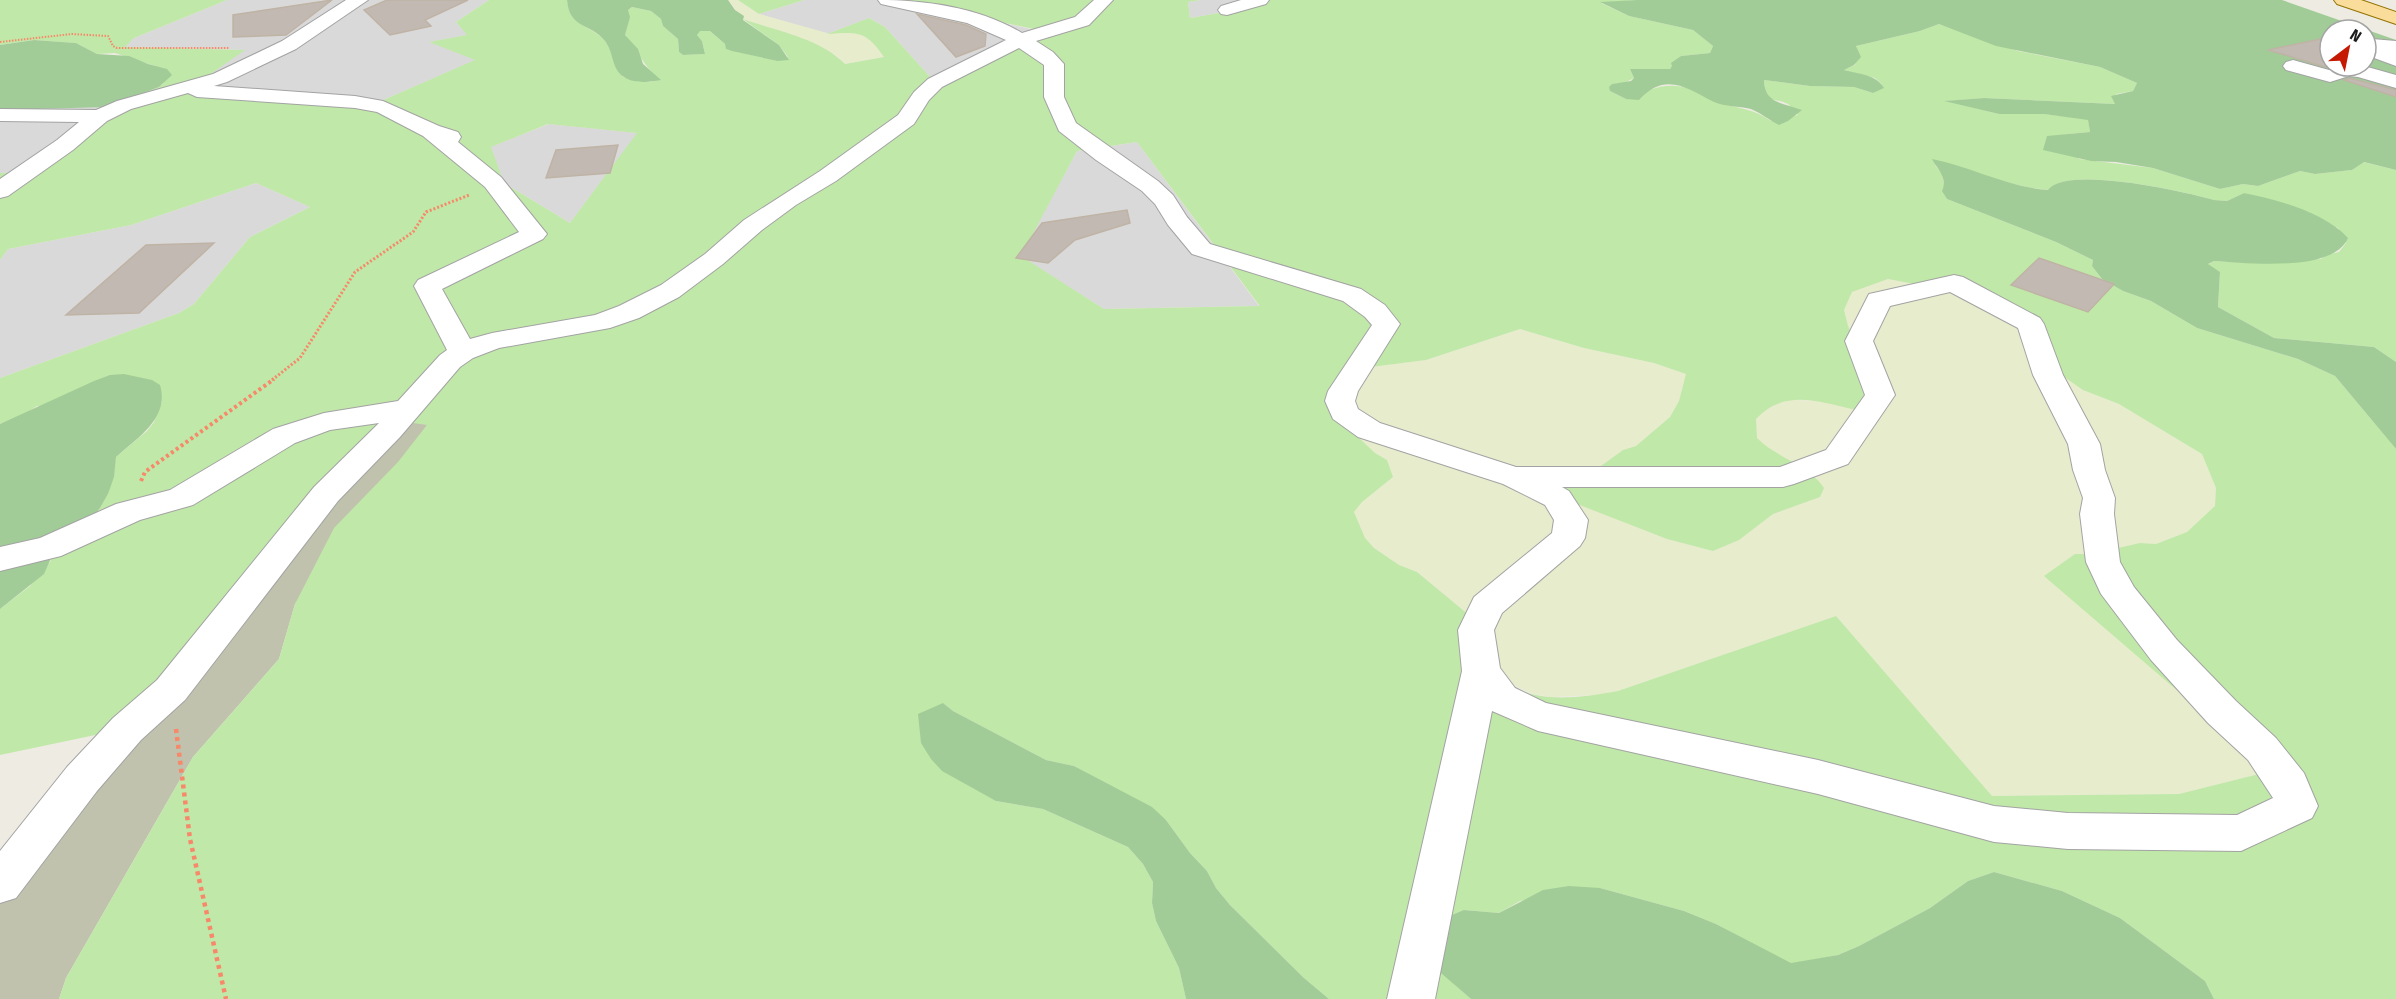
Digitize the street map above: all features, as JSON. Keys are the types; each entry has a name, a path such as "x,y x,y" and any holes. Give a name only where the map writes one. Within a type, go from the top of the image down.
{"main road":[{"path":"2343,0 2396,18"}],"street":[{"path":"0,191 65,145 99,116 124,105 220,78 289,45 332,15 359,0"},
{"path":"887,0 935,10 1006,31 1046,56 1054,64 1054,97 1067,126 1104,155 1150,186 1165,200 1177,220 1201,249 1352,295 1382,318 1386,324 1343,391 1340,401 1344,413 1369,430 1514,477 1557,498 1571,520 1568,538 1487,606 1476,630 1481,671 1411,999"},
{"path":"0,884 82,779 128,729 171,690 326,494 408,410 440,371 463,352 492,341 600,322 628,312 670,291 714,259 753,225 828,176 906,118 921,96 935,83 1020,40 1082,21 1104,0"},
{"path":"1227,10 1260,0"},
{"path":"2396,47 2372,45 2369,49 2396,60"},
{"path":"2293,66 2330,76 2348,70 2360,71 2396,82"},
{"path":"180,91 355,102 383,107 430,131 466,143"},
{"path":"0,115 99,116"},
{"path":"430,131 495,184 534,234 427,286 463,352"},
{"path":"1481,671 1501,698 1538,716 1818,777 1994,824 2068,831 2241,833 2297,806 2289,785 2262,749 2222,712 2164,650 2119,594 2103,562 2097,514 2099,498 2089,470 2084,444 2048,375 2030,324 1954,283 1879,300 1859,341 1880,395 1837,457 1784,477 1514,477"},
{"path":"0,559 49,548 128,512 181,498 284,436 324,422 408,410"}],"path":[{"path":"0,42 91,33 108,36 113,46 117,48 230,48"},
{"path":"128,512 145,472 257,392 300,358 355,272 413,232 426,212 495,184"},
{"path":"171,690 190,839 226,999"}],"shaded area":[{"path":"227,0 489,0 456,22 468,35 430,42 476,60 381,101 194,85 244,50 124,47 134,38"},
{"path":"728,0 738,0 759,14 827,33 858,32 874,42 884,57 844,64 836,55 815,44 743,19"},
{"path":"804,0 898,0 1044,32 932,79 885,27 869,18 827,34 759,14"},
{"path":"1201,0 1267,1 1260,6 1190,18 1188,2"},
{"path":"106,107 36,172 0,173 0,110"},
{"path":"549,124 638,133 570,223 504,183 490,147"},
{"path":"1137,142 1259,306 1104,309 1020,256 1077,151"},
{"path":"256,183 310,207 250,237 194,304 179,313 0,378 0,260 8,249 131,225"},
{"path":"1888,279 1989,298 2083,390 2119,404 2202,454 2216,489 2215,507 2187,532 2156,544 2140,543 2272,771 2179,794 1992,796 1836,616 1618,691 1597,695 1549,697 1530,693 1501,679 1481,625 1417,572 1399,565 1374,548 1365,538 1354,512 1362,502 1393,477 1387,460 1375,453 1342,422 1337,412 1371,367 1426,360 1520,329 1584,348 1654,363 1686,374 1679,401 1670,417 1636,446 1623,450 1583,479 1554,494 1667,539 1713,551 1739,540 1773,514 1820,497 1817,477 1765,447 1757,438 1756,419 1786,399 1811,401 1859,350 1848,326 1844,310 1852,292"},
{"path":"392,420 428,424 295,604 279,659 193,757 66,978 59,999 0,999 0,858"}],"green space":[{"path":"0,0 227,0 134,38 125,47 245,50 195,85 381,101 475,60 429,42 467,35 456,22 489,0 567,0 572,16 607,43 623,77 650,82 659,80 649,70 625,35 628,10 632,7 651,11 661,19 663,26 678,39 679,52 683,55 705,54 702,41 697,35 699,31 710,31 726,45 726,49 777,61 788,57 779,45 743,19 797,36 835,55 845,64 884,57 866,37 853,33 827,34 869,18 885,27 932,79 1043,31 898,0 1201,0 1188,2 1190,18 1260,6 1266,2 1265,0 1637,0 1601,3 1629,16 1693,30 1713,46 1710,53 1681,56 1670,69 1630,69 1634,78 1624,83 1612,84 1610,91 1626,99 1659,87 1675,86 1694,90 1716,102 1752,111 1771,121 1798,115 1788,104 1768,97 1764,80 1810,86 1854,87 1873,93 1882,84 1875,78 1843,70 1855,65 1858,53 1856,46 1920,31 1939,24 2018,51 2100,67 2137,83 2133,91 2116,94 2116,104 1984,98 1946,101 1999,114 2044,114 2088,119 2090,132 2069,134 2079,159 2153,168 2220,189 2243,184 2258,186 2300,171 2315,174 2352,170 2363,162 2396,170 2396,362 2374,347 2274,338 2218,307 2220,272 2207,265 2214,261 2257,263 2321,259 2326,255 2339,252 2346,243 2338,228 2277,202 2244,193 2227,201 2214,200 2154,187 2102,180 2060,183 2049,190 1935,165 1942,174 1947,199 2056,242 2093,260 2092,266 2102,279 2123,291 2151,301 2197,328 2298,359 2335,376 2396,449 2396,999 2214,999 2205,981 2120,918 2062,891 1994,872 1968,881 1930,908 1859,946 1838,955 1791,964 1716,924 1684,911 1600,888 1520,901 1499,913 1464,910 1455,985 1471,999 1329,999 1304,978 1230,905 1216,888 1207,871 1190,853 1166,820 1074,766 1046,760 953,711 943,703 996,801 1043,809 1128,847 1143,864 1153,882 1152,903 1156,921 1179,968 1186,999 59,999 66,978 193,757 279,659 295,604 334,528 398,462 427,425 392,420 119,730 0,755 0,609 30,586 50,562 55,549 89,522 100,508 108,494 116,457 147,431 154,422 162,401 37,406 23,415 0,424 0,378 179,313 194,304 250,237 310,207 256,183 131,225 8,249 0,260 0,173 36,172 106,107 164,83 155,66 115,53 97,54 76,43 34,40 0,45","holes":["548,124 637,133 570,223 504,183 491,147","1137,142 1259,306 1104,309 1021,256 1077,151","1888,279 1989,298 2029,334 2063,376 2083,390 2119,404 2202,454 2216,488 2215,506 2187,532 2156,544 2140,543 2092,554 2075,554 2044,576 2271,771 2179,794 1992,796 1836,616 1618,691 1563,697 1531,694 1501,679 1481,625 1417,572 1399,565 1374,548 1365,538 1354,512 1362,502 1393,477 1387,460 1375,453 1342,422 1337,412 1371,367 1426,360 1520,329 1584,348 1654,363 1686,374 1679,401 1670,417 1636,446 1623,450 1583,479 1553,484 1554,495 1667,539 1713,551 1739,540 1773,514 1820,497 1824,488 1818,480 1757,438 1756,419 1767,409 1791,400 1816,401 1856,410 1869,388 1859,350 1848,326 1844,310 1852,292"]},
{"path":"567,0 728,0 735,10 744,16 743,20 779,45 789,60 777,61 726,49 725,44 710,31 700,31 697,35 702,41 705,54 683,55 679,52 678,39 663,26 661,19 651,11 632,7 628,10 630,17 625,35 638,49 643,64 661,80 632,81 617,70 605,41 576,21"},
{"path":"738,0 804,0 759,14"},
{"path":"1637,0 2282,0 2333,18 2318,18 2318,78 2378,78 2378,34 2396,40 2396,170 2364,162 2352,170 2315,174 2300,171 2258,186 2243,184 2220,189 2153,168 2116,162 2091,161 2043,150 2047,136 2090,132 2088,120 2044,114 1999,114 1944,101 1984,98 2115,104 2111,96 2133,91 2137,83 2100,67 1996,46 1939,24 1920,31 1856,46 1861,57 1854,65 1844,70 1866,75 1881,83 1884,88 1873,93 1854,87 1810,86 1764,80 1767,94 1771,98 1802,110 1779,125 1751,109 1718,104 1676,85 1658,86 1639,100 1626,99 1610,91 1609,87 1612,84 1631,81 1634,78 1630,69 1670,69 1671,63 1681,56 1710,53 1713,46 1693,30 1629,16 1600,2"},
{"path":"34,40 76,43 97,54 129,56 167,69 172,75 159,87 106,107 0,110 0,45"},
{"path":"1932,159 2018,185 2048,190 2059,183 2101,180 2154,187 2214,200 2227,201 2244,193 2286,203 2326,221 2348,238 2339,249 2325,257 2288,263 2214,261 2208,264 2220,272 2218,307 2274,338 2374,347 2396,362 2396,449 2335,376 2298,359 2197,328 2151,301 2123,291 2102,279 2092,266 2093,260 2056,242 1947,199 1942,191 1943,178"},
{"path":"124,374 152,380 160,385 162,397 156,417 142,435 116,457 114,477 108,494 89,522 55,549 44,574 0,609 0,424 94,381 110,375"},
{"path":"943,703 953,711 1046,760 1074,766 1152,807 1166,820 1190,853 1207,871 1216,888 1230,905 1304,978 1329,999 1186,999 1179,968 1156,921 1152,903 1153,882 1143,864 1128,847 1043,809 996,801 942,771 921,743 918,714"},
{"path":"1994,872 2062,891 2120,918 2205,981 2214,999 1471,999 1434,967 1445,918 1464,910 1499,913 1543,890 1569,886 1600,888 1684,911 1716,924 1791,963 1838,955 1859,946 1930,908 1968,881"}],"building":[{"path":"332,0 286,35 233,37 233,15"},
{"path":"387,0 468,0 425,20 431,26 390,35 364,10"},
{"path":"917,14 966,25 986,34 985,46 956,57"},
{"path":"2318,40 2318,65 2268,50"},
{"path":"2349,78 2396,90 2396,97 2344,80"},
{"path":"618,145 610,173 546,178 556,150"},
{"path":"1127,210 1130,223 1075,240 1048,263 1016,258 1042,223"},
{"path":"214,243 139,313 66,315 146,245"},
{"path":"2039,258 2114,284 2088,312 2011,285"}]}
